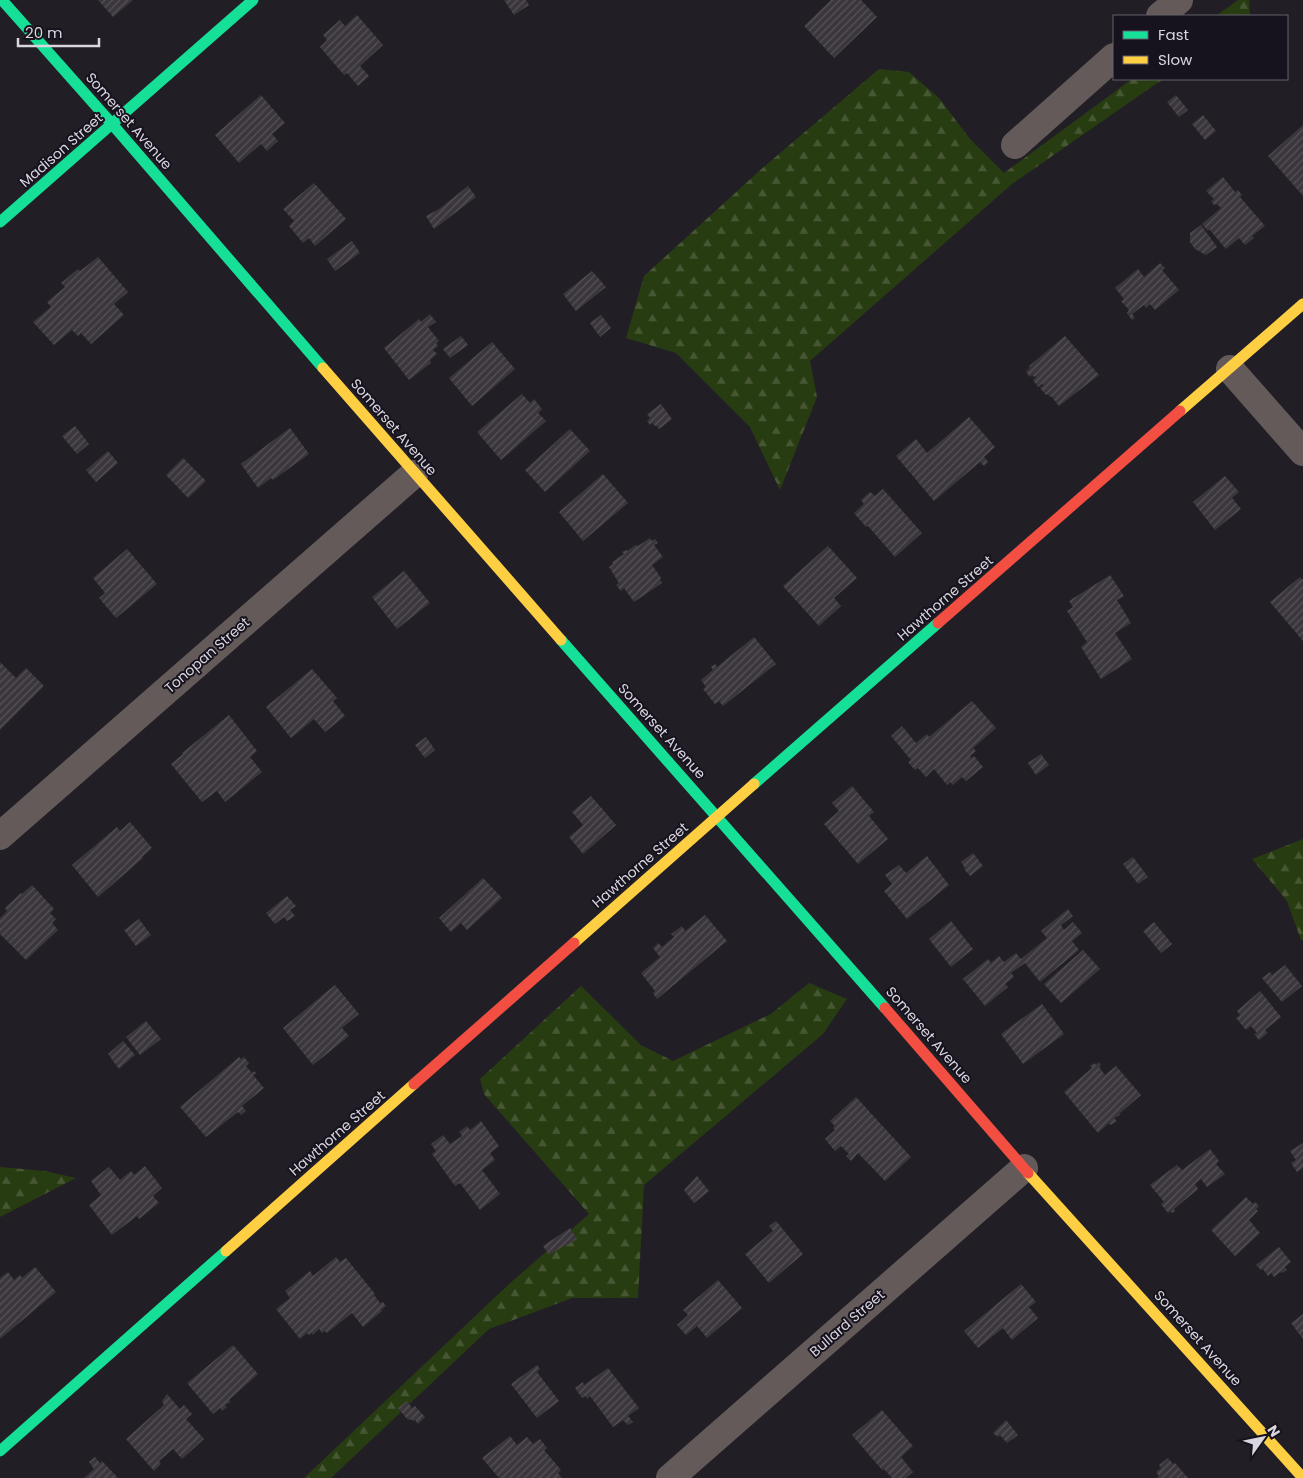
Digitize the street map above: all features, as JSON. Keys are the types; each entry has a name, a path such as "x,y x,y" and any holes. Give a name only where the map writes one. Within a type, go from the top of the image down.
{"street":[{"name":"Somerset Avenue","path":"2,0 112,124 414,474 718,817 1024,1168 1303,1478"},
{"name":"Madison Street","path":"0,222 253,0"},
{"path":"1161,15 1179,0"},
{"path":"1014,145 1113,58"},
{"name":"Hawthorne Street","path":"0,1452 718,817 1303,304"},
{"path":"1230,369 1303,452"},
{"name":"Tonopan Street","path":"0,836 414,474"},
{"name":"Bullard Street","path":"670,1478 1024,1168"}],"green space":[{"path":"1238,0 1249,0 1250,15 1217,15"},
{"path":"879,69 909,72 939,98 970,139 1004,173 1131,80 1162,80 1012,184 810,361 817,397 780,490 750,427 676,353 626,338 644,276 766,165"},
{"path":"1303,839 1303,940 1301,940 1287,901 1252,859"},
{"path":"809,983 847,999 823,1034 644,1185 638,1298 572,1298 489,1329 331,1478 304,1478 507,1286 589,1214 484,1094 480,1079 581,986 641,1045 673,1061 771,1014"},
{"path":"0,1167 45,1171 76,1178 0,1217"}],"building":[{"path":"98,0 133,0 113,17"},
{"path":"504,0 526,0 529,5 514,15"},
{"path":"831,0 861,0 877,17 834,58 804,26"},
{"path":"357,15 383,45 360,66 369,76 358,86 347,73 344,75 320,47 327,40 323,35 340,20 345,26"},
{"path":"261,95 285,123 272,134 278,141 267,151 261,144 239,163 215,135"},
{"path":"1176,95 1188,110 1179,117 1167,102"},
{"path":"1203,115 1216,131 1205,140 1192,124"},
{"path":"1303,125 1303,196 1268,156"},
{"path":"1223,177 1235,192 1238,190 1242,195 1240,197 1265,226 1252,236 1254,238 1245,245 1239,238 1226,249 1209,229 1208,231 1202,224 1221,208 1217,204 1214,205 1211,201 1214,199 1206,191"},
{"path":"314,183 346,219 315,246 309,238 303,243 289,226 294,221 283,209"},
{"path":"468,186 476,197 434,229 426,216 439,209"},
{"path":"1201,225 1217,247 1206,255 1195,249 1190,242 1190,233"},
{"path":"352,241 360,253 335,271 327,259"},
{"path":"98,257 128,292 114,304 124,315 91,344 81,333 78,336 72,330 54,345 33,322 51,307 47,302 65,287 61,283 78,269 80,271"},
{"path":"1160,263 1165,268 1162,270 1179,290 1155,310 1150,304 1146,308 1144,305 1132,314 1135,318 1132,320 1127,313 1129,310 1121,301 1124,299 1115,288 1138,269 1144,277"},
{"path":"592,271 606,287 576,311 563,294"},
{"path":"430,314 436,322 428,327 439,341 436,343 438,346 433,350 437,354 430,360 431,363 409,380 384,348 419,319 421,322"},
{"path":"601,315 611,328 600,337 590,323"},
{"path":"461,336 468,345 450,358 443,349"},
{"path":"1065,336 1099,375 1059,406 1051,396 1046,395 1040,388 1044,385 1042,384 1038,387 1033,380 1036,377 1032,375 1030,377 1026,372 1030,368 1029,366"},
{"path":"492,342 515,369 472,406 449,378"},
{"path":"522,394 530,403 534,399 542,409 538,413 546,421 501,460 477,432"},
{"path":"661,404 672,419 659,429 652,423 650,425 647,421 650,418 647,414"},
{"path":"969,417 995,447 984,457 988,462 984,466 980,462 934,501 896,456 916,439 927,453"},
{"path":"75,426 89,444 77,454 62,436"},
{"path":"290,428 309,454 273,480 271,478 258,488 241,464"},
{"path":"570,429 590,451 545,492 525,470"},
{"path":"108,451 118,463 96,482 86,470"},
{"path":"183,458 206,481 188,498 166,475"},
{"path":"603,474 628,503 583,541 559,512"},
{"path":"1225,476 1239,492 1232,498 1241,509 1215,530 1193,502"},
{"path":"883,489 922,533 895,557 854,513 864,504 861,500 870,492 875,496"},
{"path":"650,538 652,541 655,539 658,543 654,545 663,557 652,565 661,578 662,583 634,602 624,588 621,591 616,585 619,583 609,567 613,564 612,562 624,554 622,552 636,545 638,546"},
{"path":"828,546 857,578 834,598 841,606 819,626 783,586"},
{"path":"127,549 157,584 116,618 99,598 105,593 93,578"},
{"path":"404,571 430,603 397,629 372,597"},
{"path":"1110,575 1124,596 1117,600 1131,623 1115,633 1132,659 1101,679 1081,647 1087,642 1067,611 1073,607 1069,601"},
{"path":"1300,577 1303,580 1303,641 1270,602"},
{"path":"754,637 776,664 723,706 719,701 715,704 703,689 706,687 701,680 713,670 711,667 715,664 717,667"},
{"path":"0,662 16,678 26,668 44,686 0,730"},
{"path":"312,669 337,698 333,701 345,716 325,732 314,719 291,738 266,707"},
{"path":"972,701 996,728 973,748 976,751 970,756 972,758 974,756 983,767 966,781 962,777 953,785 950,782 947,785 934,769 926,777 918,768 915,770 908,762 911,760 891,736 902,726 916,743 927,734 929,737"},
{"path":"229,715 257,751 250,757 262,772 225,802 217,791 202,802 171,764"},
{"path":"426,737 435,750 425,758 415,745"},
{"path":"1041,754 1049,765 1036,775 1028,763"},
{"path":"852,786 874,812 869,816 888,839 858,864 824,824 839,811 832,803"},
{"path":"591,796 616,825 583,854 569,837 583,825 572,812"},
{"path":"130,822 152,848 98,897 72,865 117,827 120,831"},
{"path":"973,853 983,866 970,876 961,862"},
{"path":"927,856 949,885 907,919 884,891 892,884 885,875 899,865 906,873"},
{"path":"1133,857 1148,877 1138,884 1123,864"},
{"path":"483,878 502,898 467,930 461,923 451,932 439,918"},
{"path":"32,885 54,909 50,913 56,919 52,923 58,930 26,960 0,934 0,918 7,911 5,908"},
{"path":"287,896 296,906 290,910 295,916 287,921 284,917 275,924 266,913"},
{"path":"1068,909 1073,916 1061,925 1064,930 1073,922 1082,933 1072,941 1079,950 1040,982 1025,963 1011,973 1014,977 1005,984 1008,987 985,1006 963,979 988,959 991,963 999,956 1004,962 1016,953 1021,959 1047,938 1041,931"},
{"path":"705,915 727,941 657,999 653,993 655,991 641,973 660,957 653,948 658,943 662,947 674,937 671,934 682,926 685,931"},
{"path":"139,919 151,935 136,946 124,930"},
{"path":"951,921 973,949 951,967 929,939"},
{"path":"1154,922 1172,944 1161,953 1143,931"},
{"path":"1083,950 1100,969 1061,1003 1044,984"},
{"path":"1285,965 1302,986 1282,1002 1262,978 1270,972 1272,975"},
{"path":"335,985 359,1014 342,1028 349,1036 313,1065 283,1028"},
{"path":"1260,991 1281,1017 1265,1030 1268,1033 1259,1040 1254,1034 1257,1033 1251,1026 1246,1030 1236,1018 1240,1015 1237,1011"},
{"path":"1042,1004 1064,1034 1023,1064 1001,1034"},
{"path":"146,1021 161,1039 140,1055 126,1037"},
{"path":"123,1041 135,1055 119,1069 108,1054"},
{"path":"239,1057 241,1059 244,1057 249,1063 246,1066 252,1073 254,1071 256,1073 253,1075 264,1088 242,1106 246,1111 241,1115 238,1112 206,1137 180,1107"},
{"path":"1099,1062 1101,1065 1099,1067 1105,1075 1116,1066 1141,1095 1120,1115 1114,1118 1117,1121 1111,1125 1109,1123 1098,1133 1064,1092 1092,1068 1090,1066 1094,1063 1096,1065"},
{"path":"856,1097 911,1157 885,1181 858,1153 851,1161 846,1156 849,1154 841,1146 835,1151 825,1139 835,1130 833,1128 835,1126 830,1121"},
{"path":"481,1121 499,1146 490,1153 495,1160 482,1170 500,1194 480,1210 460,1183 455,1186 432,1154 436,1151 431,1144 443,1135 450,1144 462,1136 459,1132 467,1126 470,1130"},
{"path":"1303,1143 1303,1168 1297,1172 1291,1163 1296,1160 1290,1151"},
{"path":"1210,1149 1219,1161 1216,1164 1225,1174 1207,1187 1201,1179 1195,1184 1198,1189 1174,1209 1175,1211 1168,1213 1161,1204 1164,1202 1150,1185 1177,1165 1182,1170"},
{"path":"145,1166 162,1188 153,1196 159,1203 139,1219 137,1216 112,1235 89,1205 101,1195 91,1181 109,1167 120,1180 131,1171 134,1175"},
{"path":"697,1176 709,1191 694,1203 684,1190"},
{"path":"1246,1197 1253,1204 1255,1202 1259,1206 1256,1209 1258,1211 1249,1220 1260,1233 1235,1256 1211,1230"},
{"path":"776,1221 803,1254 769,1283 745,1254 773,1231 769,1226"},
{"path":"570,1228 577,1239 549,1255 543,1246"},
{"path":"1279,1247 1291,1262 1285,1267 1287,1270 1282,1273 1280,1272 1274,1277 1271,1273 1268,1276 1263,1269 1261,1270 1256,1265"},
{"path":"336,1257 340,1262 346,1258 380,1303 383,1302 386,1306 363,1327 352,1313 327,1333 325,1331 322,1333 319,1329 313,1335 307,1333 300,1339 276,1309 290,1298 285,1291 310,1271 313,1276"},
{"path":"35,1267 56,1292 0,1339 0,1278 8,1272 14,1280 20,1275 22,1278"},
{"path":"718,1280 742,1308 707,1338 697,1326 686,1335 677,1325 688,1315 683,1310"},
{"path":"1021,1284 1036,1302 1029,1307 1038,1318 1012,1340 1003,1328 978,1348 964,1331"},
{"path":"1303,1314 1303,1339 1291,1323"},
{"path":"233,1345 258,1374 229,1400 231,1402 225,1405 227,1407 222,1411 220,1408 213,1414 187,1383"},
{"path":"537,1365 540,1369 537,1372 559,1401 537,1418 511,1384"},
{"path":"608,1368 639,1408 628,1416 633,1422 628,1425 623,1420 613,1427 590,1396 587,1399 585,1396 582,1398 575,1388 583,1382 584,1385"},
{"path":"167,1394 180,1409 184,1405 192,1414 186,1419 204,1439 182,1459 173,1449 159,1461 161,1464 154,1471 126,1439 164,1405 162,1401"},
{"path":"407,1401 412,1408 415,1406 425,1417 418,1424 415,1420 408,1420 398,1408"},
{"path":"882,1410 913,1446 901,1457 913,1472 906,1478 892,1478 884,1469 882,1470 852,1435"},
{"path":"1006,1420 1018,1435 1007,1443 1000,1435 998,1437 993,1433"},
{"path":"510,1436 517,1445 527,1437 533,1444 540,1439 547,1448 544,1450 561,1470 558,1473 562,1478 499,1478 482,1458"},
{"path":"95,1457 100,1463 102,1461 118,1478 84,1478 94,1469 89,1462"},
{"path":"1168,1458 1188,1478 1157,1478 1159,1476 1156,1472 1161,1468 1159,1465"}],"traffic: fast":[{"path":"2,0 323,368"},
{"path":"0,222 253,0"},
{"path":"754,784 938,623"},
{"path":"561,640 885,1008"},
{"path":"0,1451 226,1251"}],"traffic: slow":[{"path":"1180,411 1303,304"},
{"path":"323,368 561,640"},
{"path":"574,943 754,784"},
{"path":"226,1251 414,1084"},
{"path":"1028,1173 1303,1478"}],"traffic: jam":[{"path":"938,623 1180,411"},
{"path":"414,1084 574,943"},
{"path":"885,1008 1028,1173"}]}
